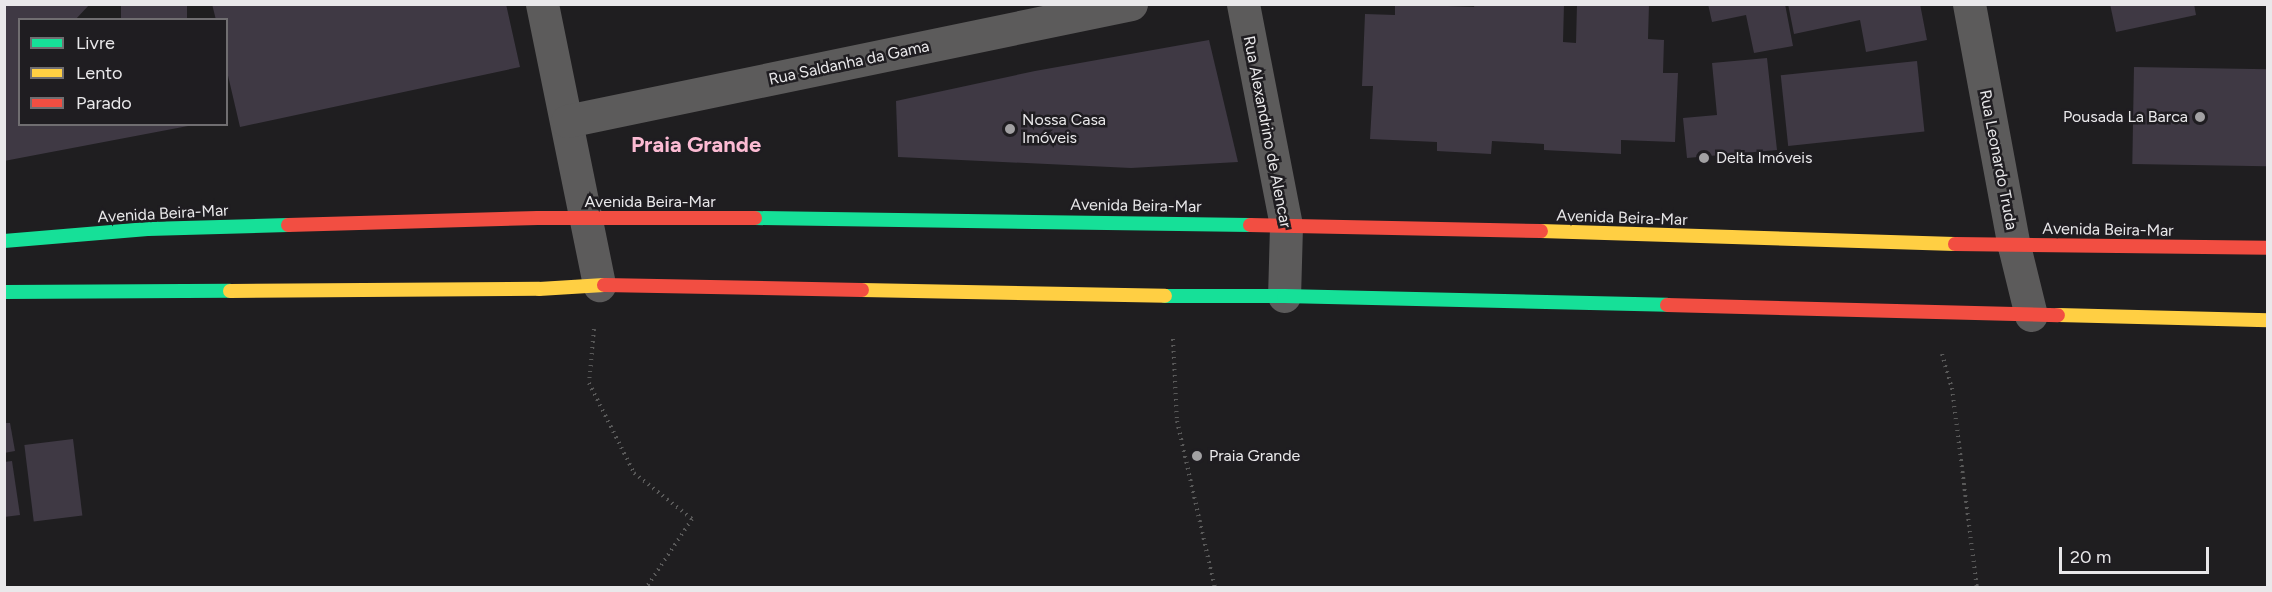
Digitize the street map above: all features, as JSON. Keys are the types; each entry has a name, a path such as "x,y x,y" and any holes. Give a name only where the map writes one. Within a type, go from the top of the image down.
{"street":[{"path":"542,4 599,285"},
{"name":"Rua Saldanha da Gama","path":"567,121 1131,4"},
{"name":"Rua Alexandrino de Alencar","path":"1243,4 1287,226 1284,296"},
{"name":"Rua Leonardo Truda","path":"1969,4 2014,246 2031,315"},
{"name":"Avenida Beira-Mar","path":"4,241 148,229 587,218 785,218 1287,226 2014,246 2268,248"},
{"path":"4,292 539,289 599,285 1171,296 1284,296 2268,320"}],"path":[{"path":"599,285 589,383 634,473 692,519 646,588"},
{"path":"1171,296 1177,421 1215,588"},
{"path":"1930,312 1952,388 1977,588"}],"building":[{"path":"4,4 90,4 77,18 18,18 18,126 188,126 4,161"},
{"path":"121,4 187,4 187,18 121,18"},
{"path":"212,4 506,4 520,67 240,127 228,76 228,18 216,18"},
{"path":"1395,4 1474,7 1475,4 1564,4 1563,42 1576,43 1577,4 1649,4 1648,39 1664,40 1663,73 1678,73 1675,142 1621,140 1621,154 1544,150 1544,144 1492,141 1491,154 1437,151 1437,142 1370,139 1373,86 1362,86 1365,14 1395,15"},
{"path":"1708,4 1785,4 1793,46 1754,53 1746,15 1712,22"},
{"path":"1788,4 1920,4 1927,40 1866,52 1860,20 1794,34"},
{"path":"2110,4 2194,4 2196,15 2116,32"},
{"path":"1209,40 1238,162 1131,168 898,157 896,101 1035,71"},
{"path":"1767,58 1777,150 1687,158 1683,118 1717,115 1712,63"},
{"path":"1917,61 1924,132 1788,146 1781,75"},
{"name":"Pousada La Barca","path":"2134,67 2268,69 2266,166 2132,164"},
{"path":"4,423 10,423 15,451 4,453"},
{"path":"73,439 82,515 34,521 24,445"},
{"path":"12,461 20,515 4,517 4,462"}],"traffic: fast":[{"path":"755,218 1250,225"},
{"path":"4,241 148,229 288,225"},
{"path":"4,292 230,291"},
{"path":"1165,296 1284,296 1667,305"}],"traffic: slow":[{"path":"1541,231 1955,244"},
{"path":"230,291 539,289 604,285"},
{"path":"862,290 1165,296"},
{"path":"2058,315 2268,320"}],"traffic: jam":[{"path":"288,225 538,218 755,218"},
{"path":"1250,225 1541,231"},
{"path":"1955,244 2268,248"},
{"path":"604,285 862,290"},
{"path":"1667,305 2058,315"}],"place":[{"name":"Pousada La Barca","path":"2200,117"},
{"name":"Nossa Casa Imóveis","path":"1010,129"},
{"name":"Delta Imóveis","path":"1704,158"},
{"name":"Praia Grande","path":"1197,456"}],"district":[{"name":"Praia Grande","path":"696,145"}]}
